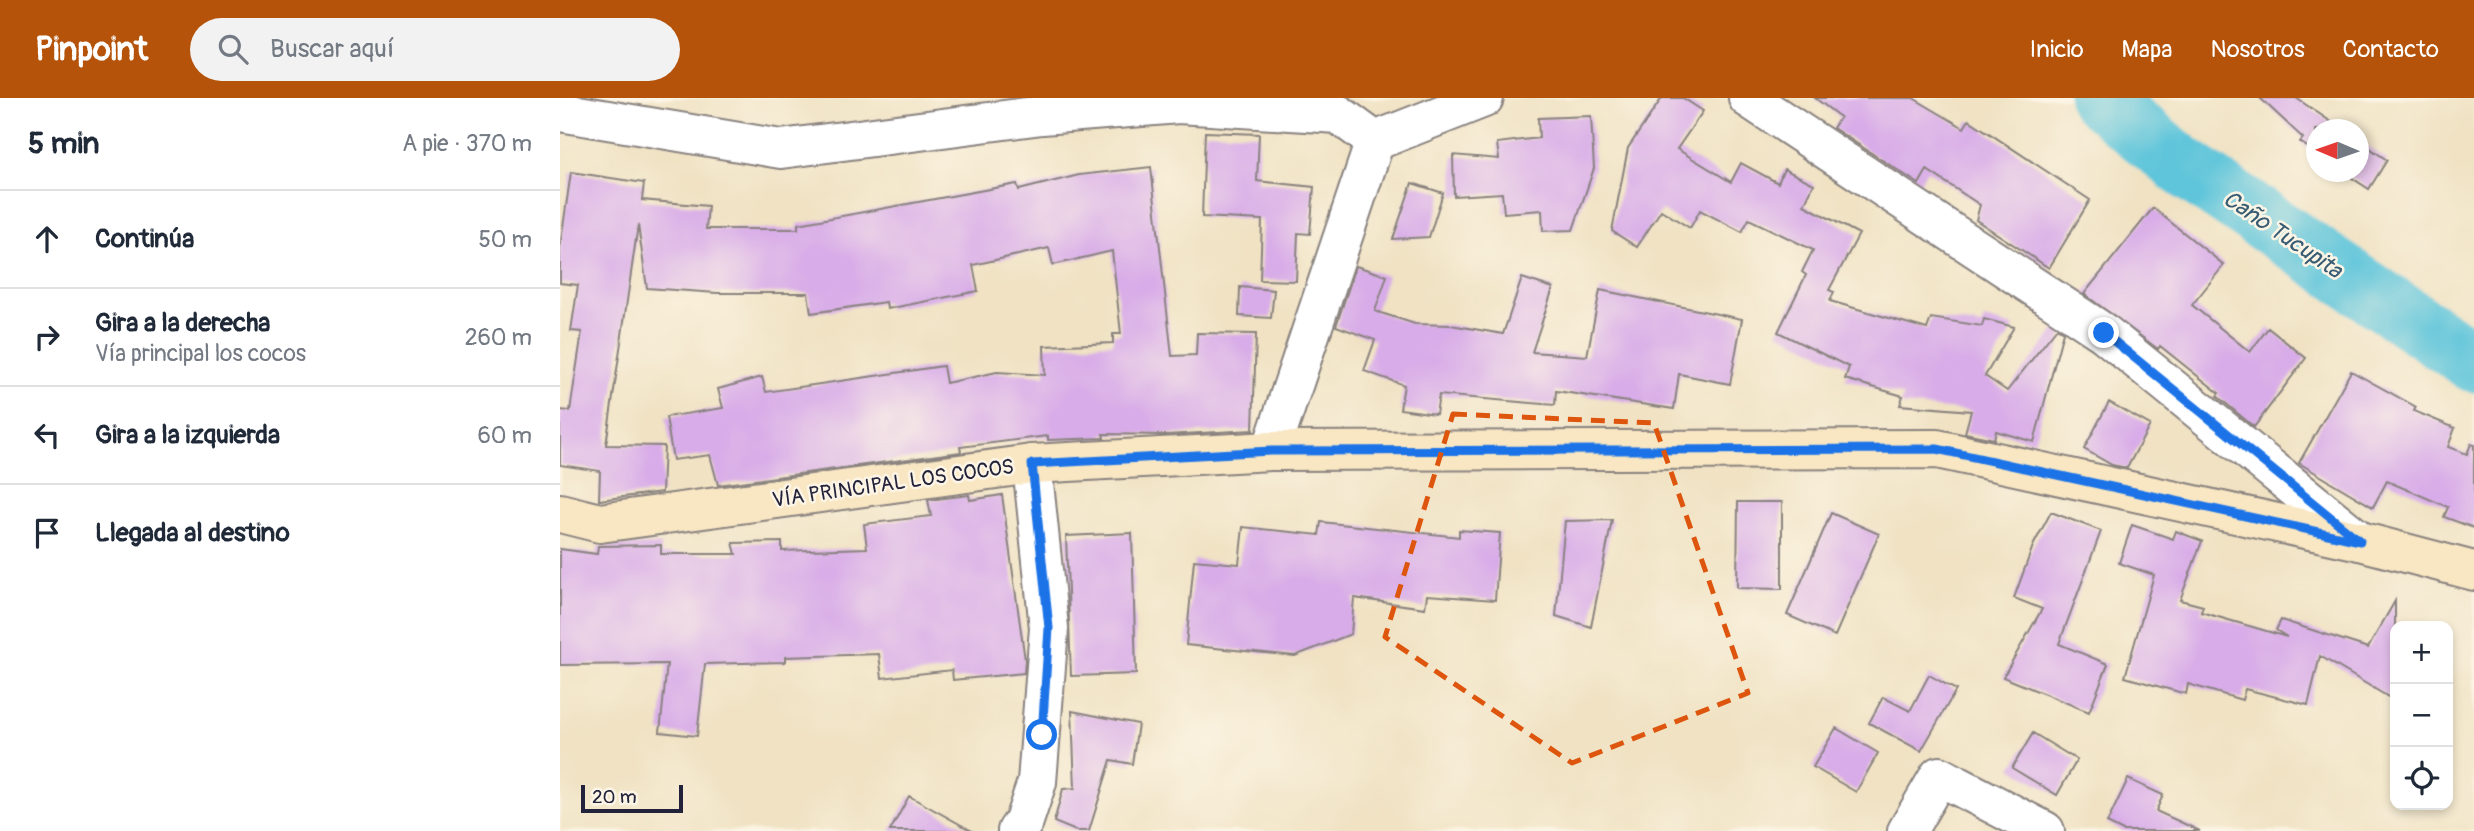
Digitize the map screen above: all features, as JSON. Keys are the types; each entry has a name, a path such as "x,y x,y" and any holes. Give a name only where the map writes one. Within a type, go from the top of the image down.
{"street":[{"path":"1271,451 1376,141 1484,98"},
{"path":"1748,98 2104,333 2360,541"},
{"path":"560,112 781,149 1042,115 1179,104 1327,106 1376,141"},
{"name":"VÍA PRINCIPAL LOS COCOS","path":"560,513 600,523 1032,464 1271,451 1937,449 2360,541 2474,571"},
{"path":"1017,831 1024,821 1037,782 1049,628 1032,464"},
{"path":"1907,831 1939,776 2045,831"}],"highlighted area":[{"path":"1453,414 1654,423 1748,693 1572,763 1385,637"}],"building":[{"path":"1662,98 1683,98 1703,111 1677,149 1731,182 1741,163 1778,183 1784,169 1814,184 1804,205 1859,234 1829,290 1834,292 1830,301 1927,329 1931,318 1982,326 1984,319 2014,327 1985,376 2007,391 2057,328 2063,332 2034,442 1996,431 1994,439 1965,433 1971,411 1900,405 1903,396 1845,379 1849,367 1778,332 1806,275 1802,272 1813,250 1749,219 1742,232 1700,210 1690,228 1661,210 1637,247 1612,231 1628,148"},
{"path":"1815,98 1913,98 1964,128 1969,120 2090,200 2049,268 1976,220 1980,205 1927,170 1919,184 1833,128 1840,117"},
{"path":"2260,98 2296,98 2327,119 2306,119 2306,146 2300,142 2303,138"},
{"path":"1591,116 1594,168 1573,230 1543,231 1542,210 1504,213 1502,193 1454,196 1453,155 1499,159 1497,143 1539,138 1538,118"},
{"path":"1205,132 1259,134 1257,181 1314,187 1310,234 1298,233 1296,281 1260,280 1262,220 1202,217"},
{"path":"2369,148 2387,160 2369,189 2358,182 2369,182"},
{"path":"1151,167 1172,356 1196,355 1197,333 1256,334 1253,430 1166,435 1103,434 1104,438 1048,440 1048,436 960,447 961,452 718,485 710,455 673,460 666,417 723,408 718,389 762,377 766,392 943,366 946,383 997,372 1045,375 1044,346 1113,343 1113,334 1121,334 1112,251 1053,265 1049,248 973,265 978,291 887,309 886,302 811,313 808,293 717,293 647,288 638,225 606,445 664,446 662,492 599,500 600,471 560,465 560,410 570,411 582,332 571,331 578,285 560,283 560,248 571,172 644,183 642,200 708,206 706,229 798,229 798,224 1017,184 1019,190 1079,175"},
{"path":"1412,183 1443,193 1429,237 1393,239"},
{"path":"2153,208 2224,265 2192,305 2250,352 2268,328 2306,358 2254,427 2217,396 2219,393 2160,346 2158,349 2084,294"},
{"path":"1356,266 1387,276 1375,311 1415,324 1451,325 1503,334 1522,278 1553,288 1532,352 1587,356 1600,290 1742,319 1730,384 1679,374 1674,409 1556,391 1555,405 1439,395 1436,414 1400,409 1404,385 1364,371 1375,340 1336,326"},
{"path":"1240,287 1274,290 1271,318 1239,316"},
{"path":"2351,371 2416,407 2414,411 2455,428 2448,447 2467,454 2471,444 2474,445 2474,528 2444,517 2448,507 2387,481 2373,507 2299,463"},
{"path":"2109,402 2150,425 2127,468 2112,465 2084,449"},
{"path":"969,495 970,500 1002,495 1025,660 1024,673 953,680 952,670 882,678 879,654 785,657 785,662 705,664 697,736 660,732 667,664 560,665 560,549 597,554 598,546 661,545 661,554 736,554 733,543 782,542 782,551 867,548 864,524 931,516 928,500"},
{"path":"1738,502 1782,502 1782,589 1737,588"},
{"path":"2051,512 2101,531 2059,644 2108,664 2089,712 2003,677 2042,609 2014,598 2033,546"},
{"path":"1831,513 1879,534 1835,636 1787,615"},
{"path":"1612,520 1591,627 1556,616 1565,521"},
{"path":"1321,522 1459,537 1459,530 1500,533 1495,600 1427,595 1425,608 1354,598 1351,634 1295,656 1186,645 1194,560 1239,564 1243,527 1319,535"},
{"path":"2132,525 2173,539 2176,531 2202,541 2180,600 2203,606 2201,612 2287,637 2276,630 2281,620 2368,648 2395,601 2395,621 2390,621 2390,698 2320,656 2308,705 2245,689 2242,700 2188,684 2186,694 2125,677 2154,575 2119,563"},
{"path":"1132,533 1136,674 1071,676 1066,536"},
{"path":"1929,675 1956,690 1921,751 1869,723 1883,697 1910,711"},
{"path":"1072,711 1138,724 1132,764 1111,760 1089,831 1076,831 1054,822 1063,789 1075,788"},
{"path":"1836,728 1878,753 1856,792 1813,767"},
{"path":"2033,733 2077,760 2057,795 2012,768"},
{"path":"2128,779 2163,795 2156,811 2200,831 2123,831 2107,823"},
{"path":"909,796 972,831 890,831"}],"waterway":[{"name":"Caño Tucupita","path":"2099,98 2181,165 2474,362"}],"route":[{"path":"1042,735 1049,628 1032,464 1271,451 1937,449 2360,541 2104,333"}]}
